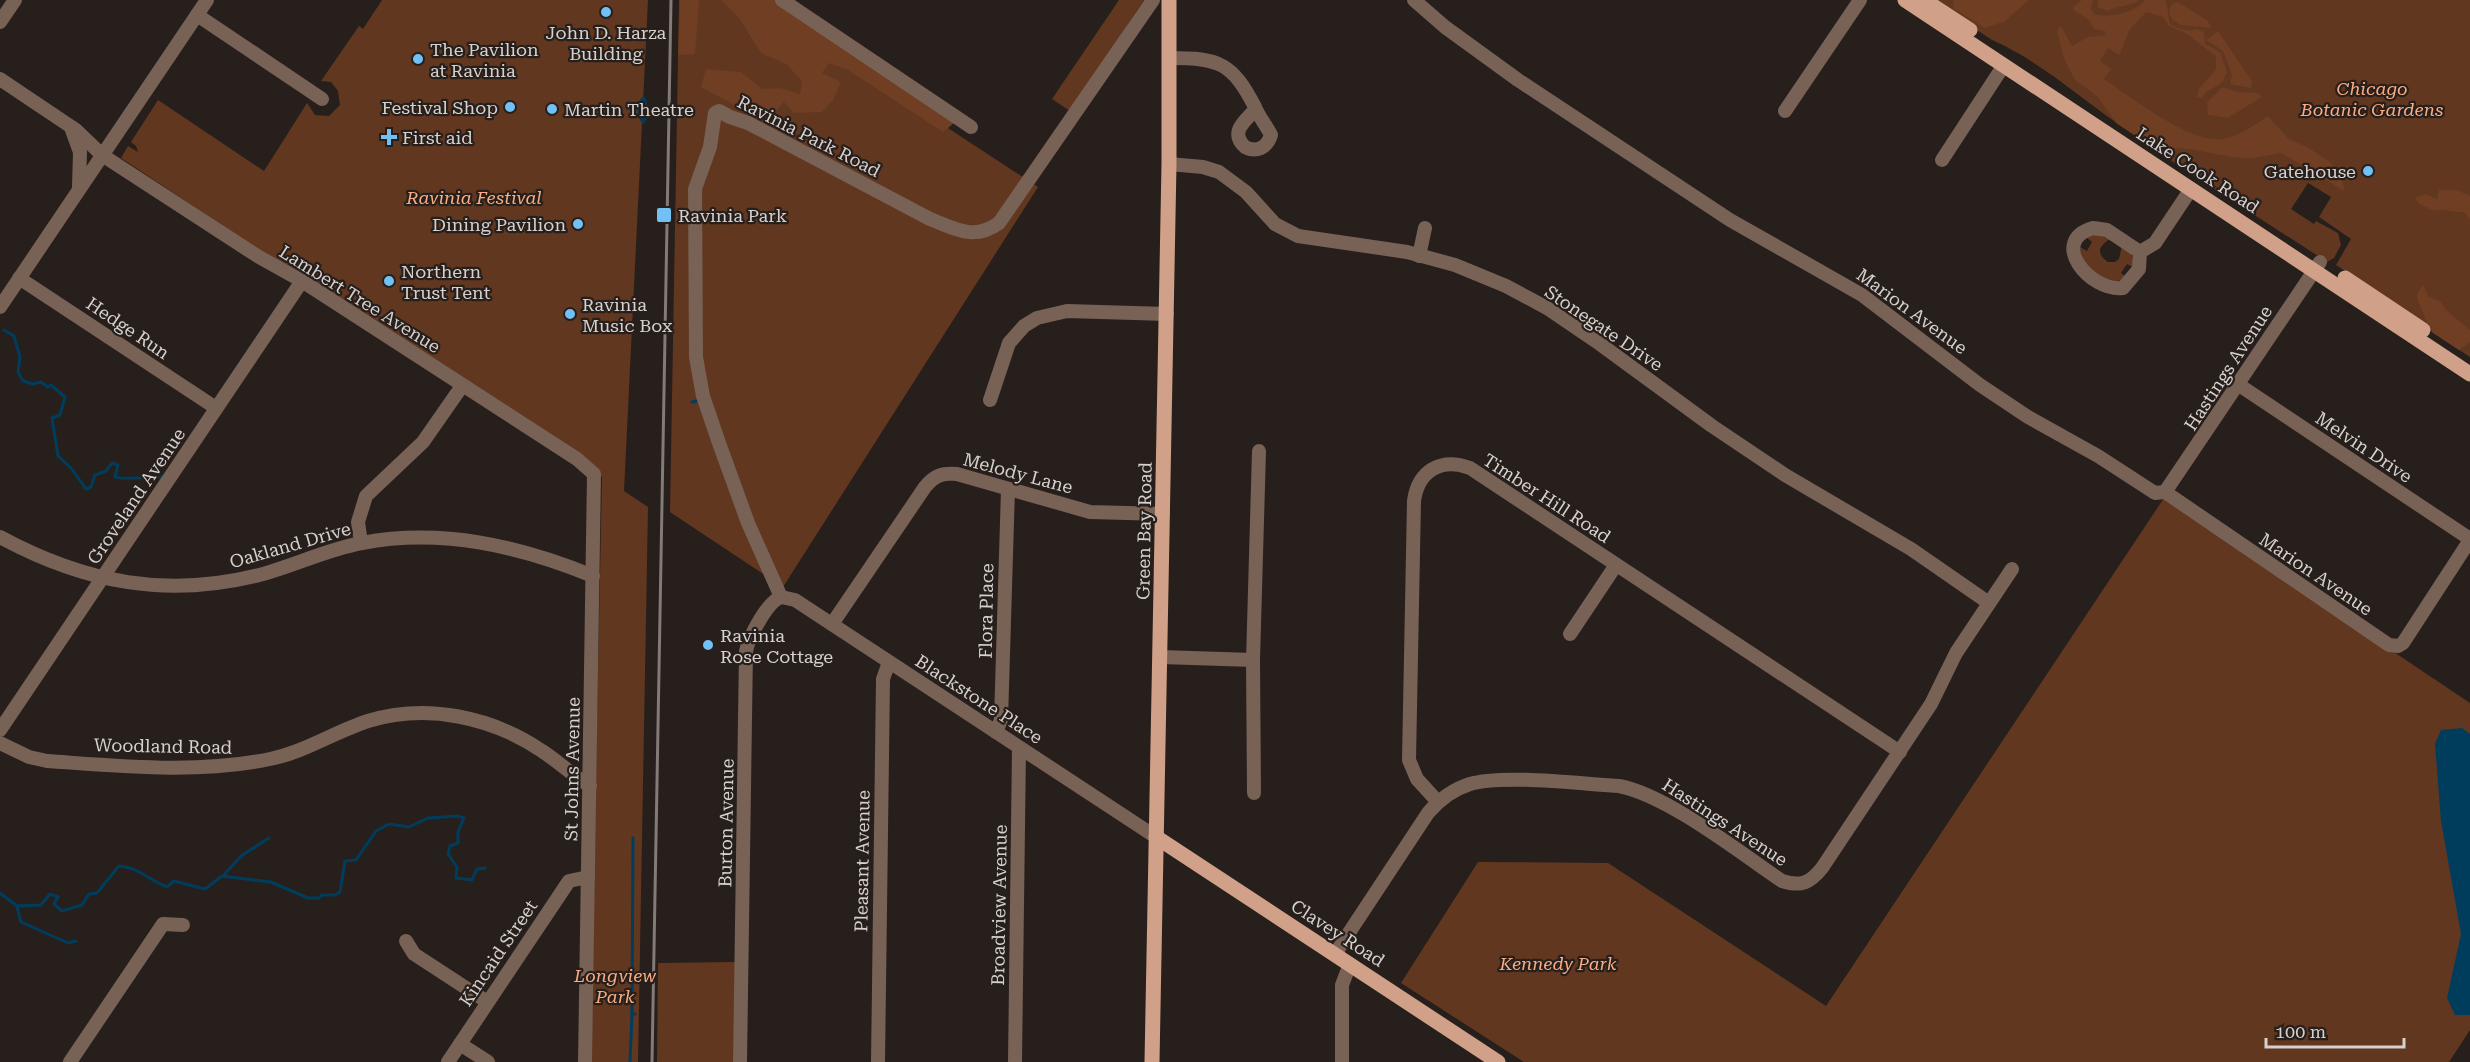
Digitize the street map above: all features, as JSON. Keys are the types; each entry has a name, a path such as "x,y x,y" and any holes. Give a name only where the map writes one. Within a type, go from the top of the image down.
{"main road":[{"name":"Green Bay Road","path":"1152,1062 1167,314 1169,0"},
{"name":"Lake Cook Road","path":"1905,0 2191,189 2470,362"},
{"name":"Lake Cook Road","path":"1924,0 2317,266 2470,374"},
{"name":"Clavey Road","path":"1156,837 1498,1062"}],"street":[{"path":"0,22 15,0"},
{"path":"0,307 207,0"},
{"path":"782,0 971,127"},
{"name":"Ravinia Park Road","path":"781,597 748,524 719,443 703,396 696,357 695,189 710,147 715,113 719,111 748,123 930,219 977,234 999,222 1153,0"},
{"name":"Marion Avenue","path":"1414,0 1445,27 1518,80 1730,220 1863,295 1980,385 2028,417 2098,456 2155,493 2165,492 2389,645 2398,646 2403,643 2470,539"},
{"path":"1785,111 1860,0"},
{"path":"197,15 322,99"},
{"path":"1170,58 1206,60 1226,67 1243,83 1256,110"},
{"path":"1942,160 2004,65"},
{"name":"Lambert Tree Avenue","path":"0,79 70,126 102,155 577,459 590,469 594,477"},
{"path":"70,126 80,152 79,190"},
{"name":"Stonegate Drive","path":"1169,164 1203,167 1219,172 1246,192 1275,224 1298,236 1369,245 1455,265 1496,282 1547,308 1712,426 1785,475 1911,549 1989,603"},
{"path":"2140,252 2155,243 2191,189"},
{"path":"1419,256 1425,228"},
{"path":"2093,228 2107,230 2140,252 2139,269 2134,277 2122,288 2115,288 2099,282 2081,269 2074,250 2078,238 2093,228"},
{"name":"Hastings Avenue","path":"2165,492 2317,266"},
{"name":"Hedge Run","path":"19,278 216,408"},
{"name":"Groveland Avenue","path":"0,730 302,281"},
{"path":"990,400 1009,344 1024,326 1037,318 1067,311 1167,314"},
{"name":"Melvin Drive","path":"2239,385 2470,539"},
{"path":"361,543 358,522 366,496 423,442 462,386"},
{"path":"1254,793 1253,660 1259,451"},
{"name":"Timber Hill Road","path":"1438,802 1417,778 1410,760 1414,501 1420,480 1430,470 1450,463 1470,468 1900,752"},
{"name":"Melody Lane","path":"832,624 933,478 943,473 957,474 1090,512 1163,514"},
{"name":"St Johns Avenue","path":"585,1062 594,477"},
{"name":"Flora Place","path":"996,732 1001,720 1008,489"},
{"name":"Oakland Drive","path":"0,537 50,562 151,587 206,585 262,574 361,543 430,538 488,543 530,553 593,576"},
{"path":"1570,634 1616,565"},
{"name":"Hastings Avenue","path":"1335,954 1428,813 1438,802 1462,787 1485,781 1619,786 1638,789 1782,880 1802,884 1814,878 1931,704 1956,653 2012,569"},
{"name":"Blackstone Place","path":"781,597 795,600 1156,837"},
{"name":"Burton Avenue","path":"740,1062 746,651 749,638 774,601 781,597"},
{"path":"1161,657 1253,660"},
{"name":"Pleasant Avenue","path":"878,1062 883,679 889,662"},
{"name":"Woodland Road","path":"0,743 29,757 47,761 205,767 278,758 382,718 422,713 457,716 511,733 543,752 590,786"},
{"name":"Broadview Avenue","path":"1015,1062 1019,748"},
{"name":"Kincaid Street","path":"448,1062 486,1001 569,881 588,877"},
{"path":"70,1062 163,924 183,925"},
{"path":"406,941 414,954 486,1001"},
{"path":"1342,1062 1342,986 1350,964"},
{"path":"460,1044 488,1062"}],"green space":[{"name":"Ravinia Festival","path":"382,0 648,0 624,491 648,507 638,1062 590,1062 602,477 121,158 128,146 138,152 136,146 131,142 158,100 264,171 307,103 315,115 329,116 340,105 338,91 331,82 321,81 359,26 363,29"},
{"path":"679,0 753,0 1038,187 783,587 670,512"},
{"path":"1119,0 1144,0 1070,111 1052,99"},
{"name":"Chicago Botanic Gardens","path":"1931,0 2470,0 2470,357 2353,280 2350,274 2336,265 2351,239 2319,217 2331,197 2308,183 2291,209 2314,224 2316,221 2338,233 2341,245 2334,258 2327,262 2169,159 2041,67 1992,40"},
{"path":"2093,233 2112,238 2100,249 2101,255 2108,262 2115,262 2119,259 2122,245 2130,252 2134,268 2127,264 2121,273 2127,278 2110,280 2084,265 2080,247 2087,251 2092,242 2086,237"},
{"name":"Kennedy Park","path":"2164,498 2470,703 2470,1030 2449,1062 1524,1062 1401,983 1478,862 1608,863 1826,1006"},
{"path":"736,962 734,1062 657,1062 658,963"}],"shaded area":[{"path":"680,0 699,0 695,54 678,55"},
{"path":"721,0 775,0 954,123 943,132 848,70 829,63 822,73 841,82 833,100 822,112 794,113 784,102 766,122 701,87 706,69 741,72 762,89 780,88 800,94 802,81 786,64 761,53 739,18"},
{"path":"1954,0 2029,0 2005,21 1985,28 1953,8"},
{"path":"2082,0 2093,0 2091,9 2094,14 2107,16 2129,11 2145,0 2166,0 2170,24 2183,30 2197,29 2204,32 2205,44 2220,52 2227,72 2222,83 2205,93 2202,98 2197,97 2199,89 2216,69 2216,56 2185,33 2169,26 2163,17 2146,12 2130,29 2119,55 2108,48 2100,61 2111,69 2104,79 2178,127 2209,138 2222,139 2234,136 2268,116 2289,139 2309,148 2330,162 2343,181 2344,191 2282,153 2245,158 2179,148 2157,150 2116,123 2098,97 2075,80 2064,59 2057,30 2061,26 2072,46 2088,37 2106,35 2105,31 2094,29 2088,19 2073,10 2074,6"},
{"path":"2098,0 2139,0 2108,11 2098,7"},
{"path":"2178,2 2208,21 2211,28 2181,25 2172,20 2169,10 2172,4"},
{"path":"2218,31 2252,81 2251,88 2230,84 2232,75 2223,51 2206,40"},
{"path":"2223,87 2237,92 2258,93 2262,97 2228,118 2208,115 2207,102"},
{"path":"2439,190 2457,190 2470,196 2470,220 2464,212 2434,211 2419,204 2415,198 2425,194 2437,199"},
{"path":"2423,285 2428,296 2441,302 2446,310 2470,330 2470,342 2459,350 2433,333 2417,298"}],"water":[{"path":"643,96 648,112 643,124 638,110"},
{"path":"2462,728 2470,734 2470,1015 2455,1015 2447,998 2461,934 2441,821 2435,744 2441,730"}],"waterway":[{"path":"4,330 14,336 20,357 18,372 23,381 33,384 41,382 48,387 51,385 65,397 60,415 52,418 58,456 71,468 86,489 91,487 95,475 106,471 112,463 118,465 115,477 118,478 164,477"},
{"path":"692,402 700,400"},
{"path":"0,893 17,906 41,905 50,894 58,897 54,904 62,911 82,905 89,894 97,893 119,866 132,869 167,887 174,881 205,889 222,876 271,882 308,898 319,898 322,895 335,895 340,892 345,861 356,860 376,831 389,824 409,827 428,818 457,816 464,818 458,832 458,843 450,846 448,854 457,867 456,878 472,880 477,869 485,868"},
{"path":"223,876 241,856 269,838"},
{"path":"633,838 632,1014 635,1014"},
{"path":"17,907 21,922 68,943 76,941"},
{"path":"630,1062 632,1014"}],"railway":[{"path":"652,1062 671,0"}],"place":[{"name":"John D. Harza Building","path":"606,12"},
{"name":"The Pavilion at Ravinia","path":"418,59"},
{"name":"Festival Shop","path":"510,107"},
{"name":"Martin Theatre","path":"552,109"},
{"name":"First aid","path":"389,137"},
{"name":"Gatehouse","path":"2368,171"},
{"name":"Ravinia Park","path":"664,215"},
{"name":"Dining Pavilion","path":"578,224"},
{"name":"Northern Trust Tent","path":"389,281"},
{"name":"Ravinia Music Box","path":"570,314"},
{"name":"Ravinia Rose Cottage","path":"708,645"}],"park label":[{"name":"Longview Park","path":"615,985"}]}
